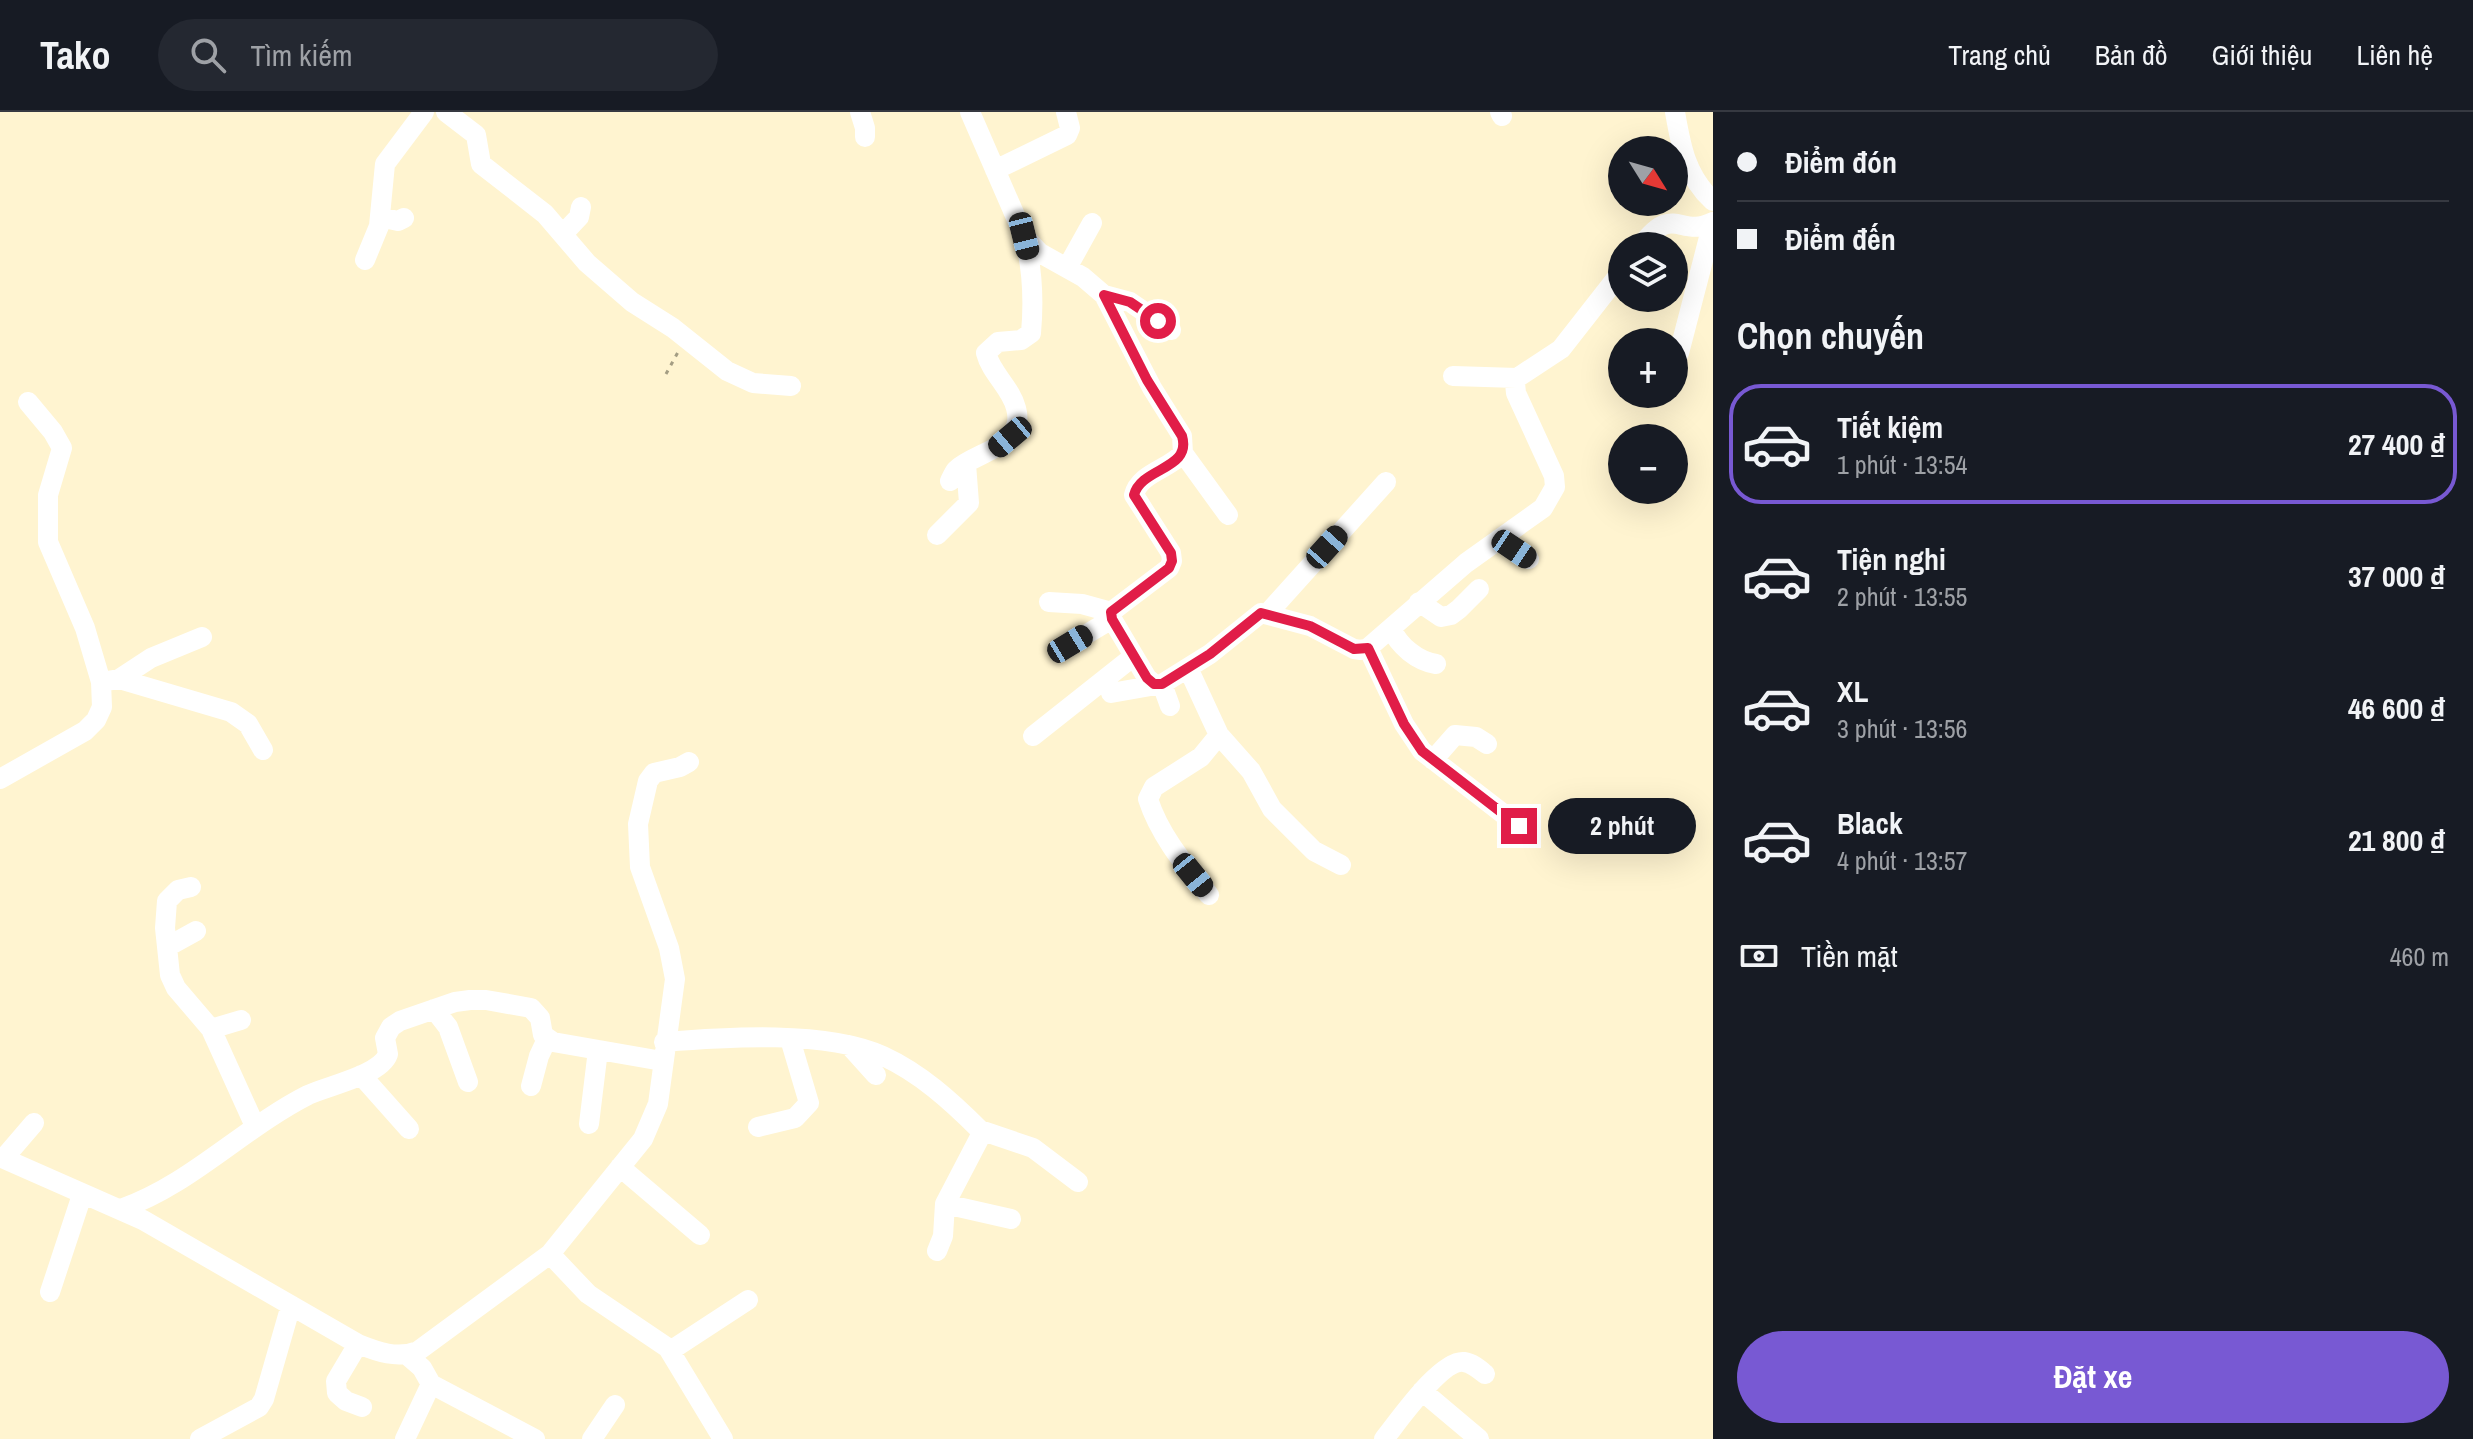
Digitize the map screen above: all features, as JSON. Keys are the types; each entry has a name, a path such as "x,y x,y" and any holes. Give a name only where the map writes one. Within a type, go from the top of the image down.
{"street":[{"path":"365,260 379,226 385,164 424,112"},
{"path":"446,112 476,135 481,164 545,214 587,263 632,302 739,378 753,383 791,386"},
{"path":"860,112 865,137"},
{"path":"950,481 955,471 993,451 1015,429 1016,408 986,353 998,342 1021,340 1031,333 1034,301 1031,264 1024,236 970,112"},
{"path":"995,170 1067,135 1070,128 1066,112"},
{"path":"1675,112 1690,173 1713,201"},
{"path":"563,234 579,217 581,207"},
{"path":"380,217 398,221 404,218"},
{"path":"1653,232 1659,225 1668,223 1698,226 1713,222 1685,328"},
{"path":"1067,268 1092,223"},
{"path":"1024,236 1040,253 1083,277 1104,295 1147,380 1185,444 1178,459 1140,482 1134,495 1171,553 1169,568 1112,615 1070,644"},
{"path":"1453,376 1517,378 1561,349 1608,289"},
{"path":"1104,295 1130,302 1171,330"},
{"path":"1111,693 1158,684 1210,654 1255,616 1268,613 1310,626 1354,649 1368,648 1466,563 1543,508 1555,487 1554,476 1514,388 1517,378"},
{"path":"0,779 85,731 96,720 110,680 51,555 48,495 62,448 28,402"},
{"path":"1183,453 1228,515"},
{"path":"937,535 969,503 966,464"},
{"path":"1268,613 1386,482"},
{"path":"1499,539 1529,559"},
{"path":"1419,602 1441,617 1451,615 1479,589"},
{"path":"1049,602 1082,604 1112,615 1147,678 1158,684 1170,706"},
{"path":"1391,628 1414,655 1423,662 1436,664"},
{"path":"110,680 151,658 202,637"},
{"path":"1368,648 1404,724 1422,751 1519,826"},
{"path":"1033,736 1134,656"},
{"path":"1188,668 1219,735 1251,771 1282,822 1314,851 1341,865"},
{"path":"110,680 231,712 248,724 263,750"},
{"path":"1209,895 1155,822 1148,799 1154,787 1201,757 1219,735"},
{"path":"1433,760 1455,735 1476,737 1487,744"},
{"path":"34,1123 2,1157 143,1220 358,1344 382,1354 407,1355 432,1342 550,1254 643,1139 652,1122 658,1104 675,979 669,948 640,867 638,824 648,781 654,773 689,762"},
{"path":"191,887 178,890 167,901 165,928 170,975 176,988 211,1029 255,1126"},
{"path":"167,947 196,931"},
{"path":"121,1209 153,1198 255,1126 311,1094 361,1075 387,1059 385,1038 391,1027 400,1021 455,1002 478,1000 531,1008 540,1018 543,1035 547,1039 598,1050 663,1052 739,1037 848,1044 905,1067 934,1088 980,1130 1033,1148 1078,1182"},
{"path":"434,1009 448,1027 468,1082"},
{"path":"211,1029 241,1020"},
{"path":"531,1086 547,1039"},
{"path":"758,1127 795,1118 809,1103 790,1039"},
{"path":"848,1044 876,1075"},
{"path":"589,1124 598,1050"},
{"path":"361,1075 409,1129"},
{"path":"937,1251 943,1236 945,1204 981,1135 980,1130"},
{"path":"620,1167 700,1235"},
{"path":"50,1292 82,1195"},
{"path":"143,1220 153,1198"},
{"path":"945,1204 1011,1219"},
{"path":"550,1254 588,1294 670,1351 723,1439"},
{"path":"670,1351 748,1300"},
{"path":"200,1439 259,1407 291,1305"},
{"path":"358,1344 336,1381 337,1393 346,1401 362,1407"},
{"path":"407,1355 422,1368 431,1384 530,1438"},
{"path":"1384,1439 1422,1391 1453,1363 1464,1362 1485,1374"},
{"path":"405,1439 431,1384"},
{"path":"1422,1391 1479,1439"},
{"path":"592,1439 615,1405"}],"path":[{"path":"666,374 686,338"}],"route":[{"path":"1158,321 1130,302 1104,295 1147,380 1185,444 1178,459 1140,482 1134,495 1171,553 1169,568 1111,612 1112,619 1147,678 1154,684 1162,684 1210,654 1261,613 1310,626 1354,649 1368,648 1404,724 1422,751 1519,826"}]}
